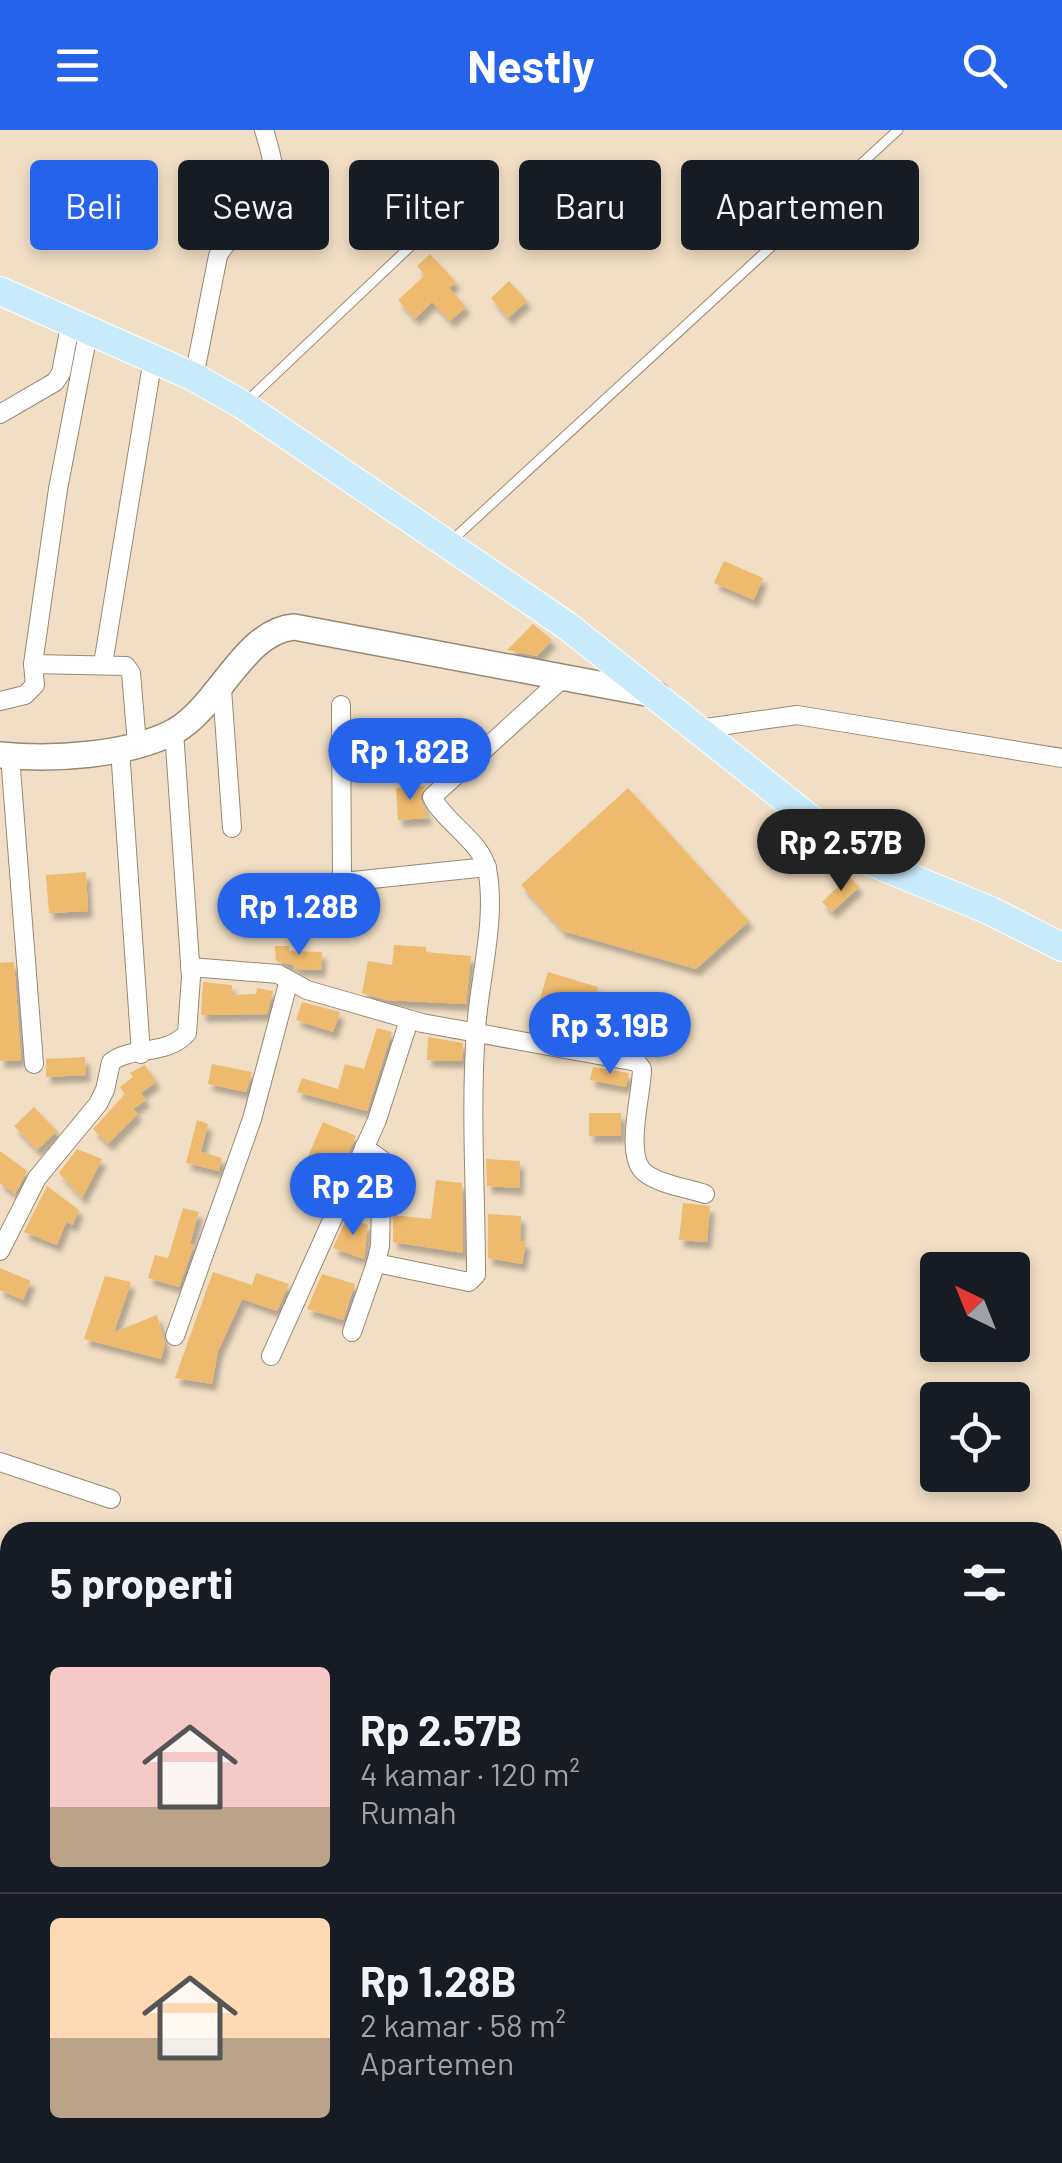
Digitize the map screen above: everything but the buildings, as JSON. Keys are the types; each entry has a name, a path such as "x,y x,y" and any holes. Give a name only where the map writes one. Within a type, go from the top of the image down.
{"main road":[{"path":"0,291 194,377 243,405 566,625 828,833 872,862 991,911 1062,947"}],"street":[{"path":"194,377 218,256 225,243 262,212 275,188 276,170 264,130"},
{"path":"0,414 56,382 80,324"},
{"path":"0,701 25,695 35,685 33,664 80,324"},
{"path":"103,664 153,358"},
{"path":"34,1064 5,755 62,756 129,746 174,731 203,710 250,650 280,628 294,627 657,695"},
{"path":"33,664 120,664 130,673 129,746 141,1054"},
{"path":"376,1262 469,1282 475,1278 476,1032 487,940 486,867 432,797 563,678"},
{"path":"222,689 232,828"},
{"path":"341,705 342,882"},
{"path":"699,729 797,715 1062,758"},
{"path":"0,1251 37,1178 98,1104 111,1062 120,1055 141,1054 178,1042 186,1033 190,968 174,731"},
{"path":"295,886 486,867"},
{"path":"190,968 278,974 307,990 409,1020 637,1062 642,1069 634,1147 637,1164 646,1174 705,1194"},
{"path":"175,1336 252,1119 288,980"},
{"path":"271,1356 377,1120 409,1020"},
{"path":"352,1332 380,1246 382,1160 364,1147"},
{"path":"0,1462 111,1499"}],"lane":[{"path":"448,544 898,130"},
{"path":"243,405 407,250"}]}
